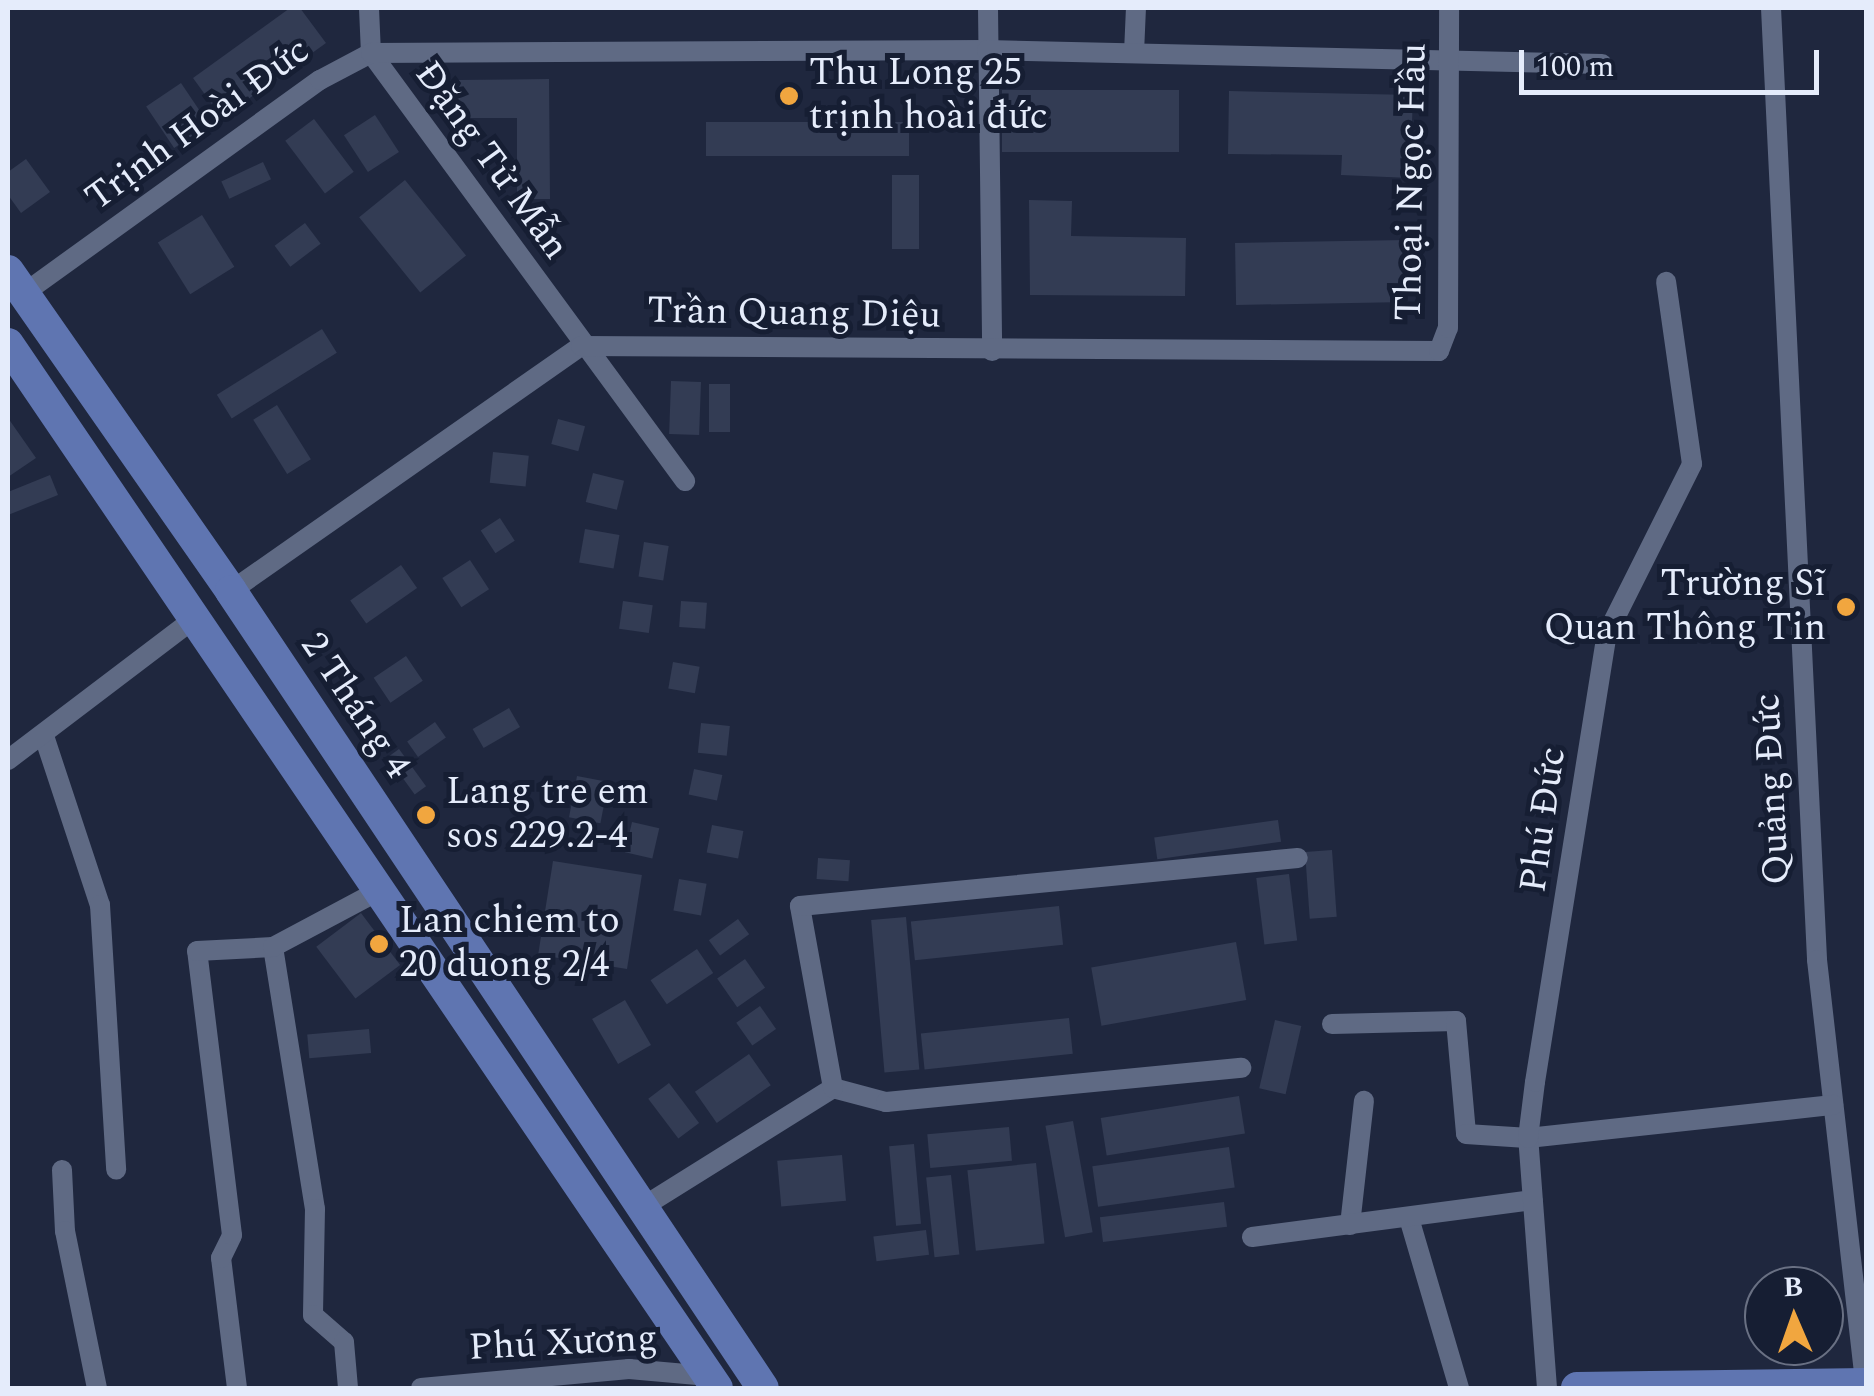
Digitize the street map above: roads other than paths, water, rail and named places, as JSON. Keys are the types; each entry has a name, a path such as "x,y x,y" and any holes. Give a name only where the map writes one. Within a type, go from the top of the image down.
{"main road":[{"name":"2 Tháng 4","path":"15,282 231,591 764,1388"},
{"path":"8,344 713,1382"},
{"path":"1577,1388 1866,1384"}],"street":[{"name":"Đặng Tử Mẫn","path":"369,8 370,53 581,346 685,481"},
{"path":"988,8 992,351"},
{"path":"1134,53 1136,8"},
{"name":"Thoại Ngọc Hầu","path":"1434,352 1448,328 1450,8"},
{"name":"Quảng Đức","path":"1771,8 1816,960 1866,1384"},
{"name":"Trịnh Hoài Đức","path":"15,282 320,80 370,53 988,50 1602,64"},
{"name":"Phú Đức","path":"1547,1388 1528,1138 1607,634 1692,464 1666,282"},
{"path":"231,591 581,346"},
{"name":"Trần Quang Diệu","path":"581,346 1434,352"},
{"path":"8,760 194,619"},
{"path":"44,736 100,905 116,1170"},
{"path":"833,1088 800,906 1298,858"},
{"path":"237,1388 221,1258 232,1235 197,952 273,947 380,890"},
{"path":"273,947 315,1209 313,1315 344,1342 348,1388"},
{"path":"1332,1024 1456,1022 1466,1134 1528,1138 1833,1105"},
{"path":"642,1208 833,1088 886,1102 1240,1068"},
{"path":"1350,1226 1364,1101"},
{"path":"62,1170 66,1231 96,1388"},
{"path":"1252,1238 1533,1200"},
{"path":"1410,1218 1459,1388"},
{"name":"Phú Xương","path":"421,1388 630,1369 713,1382"}],"place":[{"name":"Thu Long 25 trịnh hoài đức","path":"789,96"},
{"name":"Trường Sĩ Quan Thông Tin","path":"1846,607"},
{"name":"Lang tre em sos 229.2-4","path":"426,815"},
{"name":"Lan chiem to 20 duong 2/4","path":"379,944"}]}
